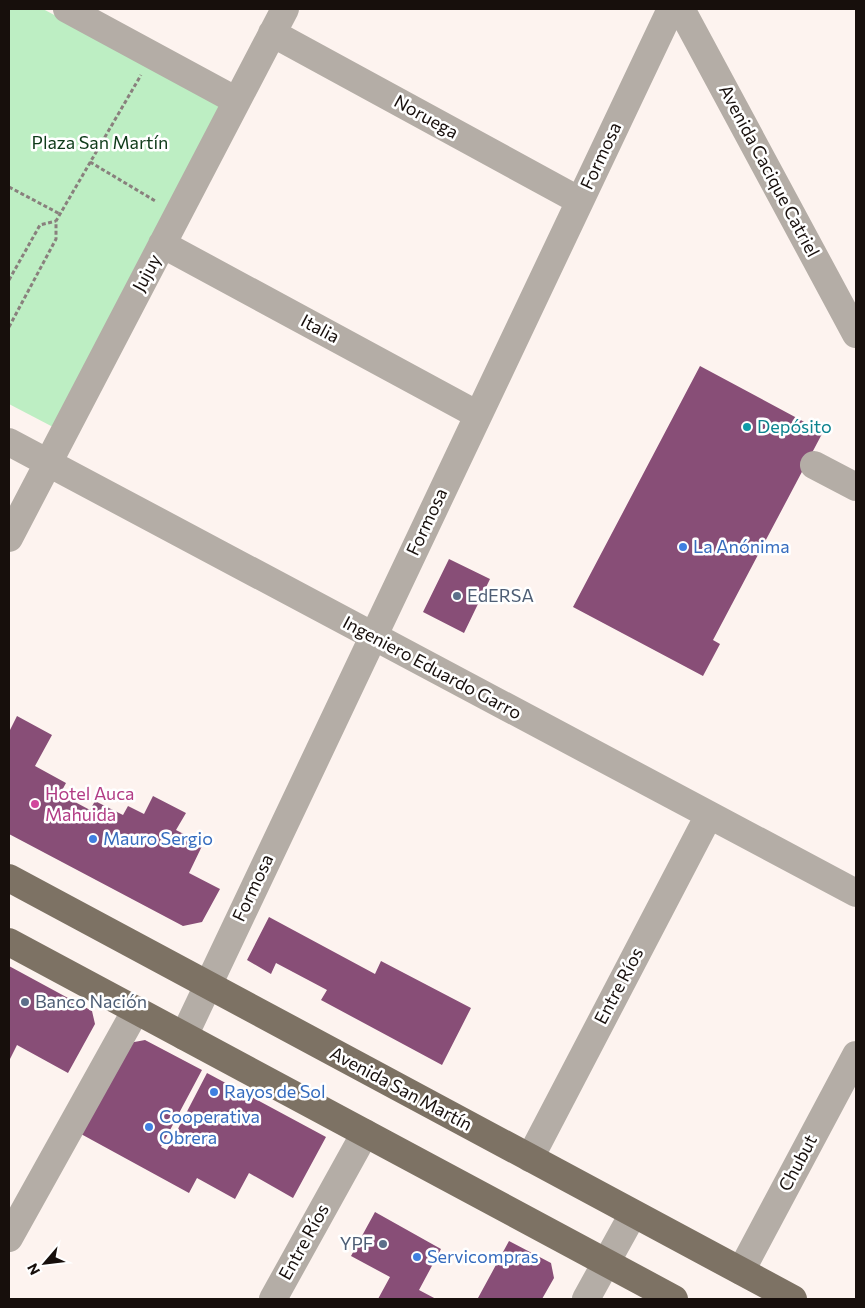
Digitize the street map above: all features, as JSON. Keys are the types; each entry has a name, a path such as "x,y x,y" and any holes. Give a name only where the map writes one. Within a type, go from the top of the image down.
{"main road":[{"name":"Avenida San Martín","path":"9,878 793,1299"},
{"path":"9,942 674,1299"}],"street":[{"path":"68,9 237,101"},
{"name":"Jujuy","path":"9,538 285,9"},
{"name":"Formosa","path":"184,1036 671,9"},
{"name":"Avenida Cacique Catriel","path":"681,9 856,334"},
{"name":"Noruega","path":"272,33 580,201"},
{"name":"Italia","path":"162,244 478,415"},
{"name":"Ingeniero Eduardo Garro","path":"9,442 856,893"},
{"path":"814,465 856,487"},
{"name":"Entre Ríos","path":"530,1158 709,815"},
{"path":"9,1238 136,1010"},
{"name":"Chubut","path":"741,1271 856,1055"},
{"name":"Entre Ríos","path":"273,1299 365,1133"},
{"path":"586,1299 633,1214"}],"path":[{"path":"9,327 56,240 56,221 142,72"},
{"path":"90,162 161,204"},
{"path":"9,187 60,214"},
{"path":"9,280 40,224 56,221"}],"green space":[{"name":"Plaza San Martín","path":"9,9 43,9 223,105 53,427 9,404"}],"building":[{"name":"La Anónima","path":"700,366 823,432 713,640 720,644 703,676 573,607"},
{"name":"EdERSA","path":"449,559 490,579 464,633 423,612"},
{"path":"17,716 52,735 35,766 66,783 60,794 90,810 95,801 123,815 128,806 144,814 153,796 186,813 176,830 203,844 189,873 220,889 202,922 183,926 9,834 9,732"},
{"path":"269,917 375,974 381,961 471,1008 442,1065 321,1000 327,990 276,963 271,974 247,960"},
{"path":"9,966 92,1011 95,1024 68,1073 17,1045 9,1061"},
{"path":"145,1040 202,1070 161,1147 167,1150 207,1073 326,1137 293,1198 249,1173 235,1199 197,1178 189,1193 81,1134 129,1043"},
{"path":"375,1212 441,1249 419,1290 436,1299 378,1299 390,1277 351,1256"},
{"path":"509,1241 551,1263 554,1278 542,1299 478,1298"}],"place":[{"name":"Depósito","path":"747,427"},
{"name":"La Anónima","path":"683,547"},
{"name":"EdERSA","path":"457,596"},
{"name":"Hotel Auca Mahuida","path":"35,804"},
{"name":"Mauro Sergio","path":"93,839"},
{"name":"Banco Nación","path":"25,1002"},
{"name":"Rayos de Sol","path":"214,1092"},
{"name":"Cooperativa Obrera","path":"149,1127"},
{"name":"YPF","path":"383,1244"},
{"name":"Servicompras","path":"417,1257"}]}
